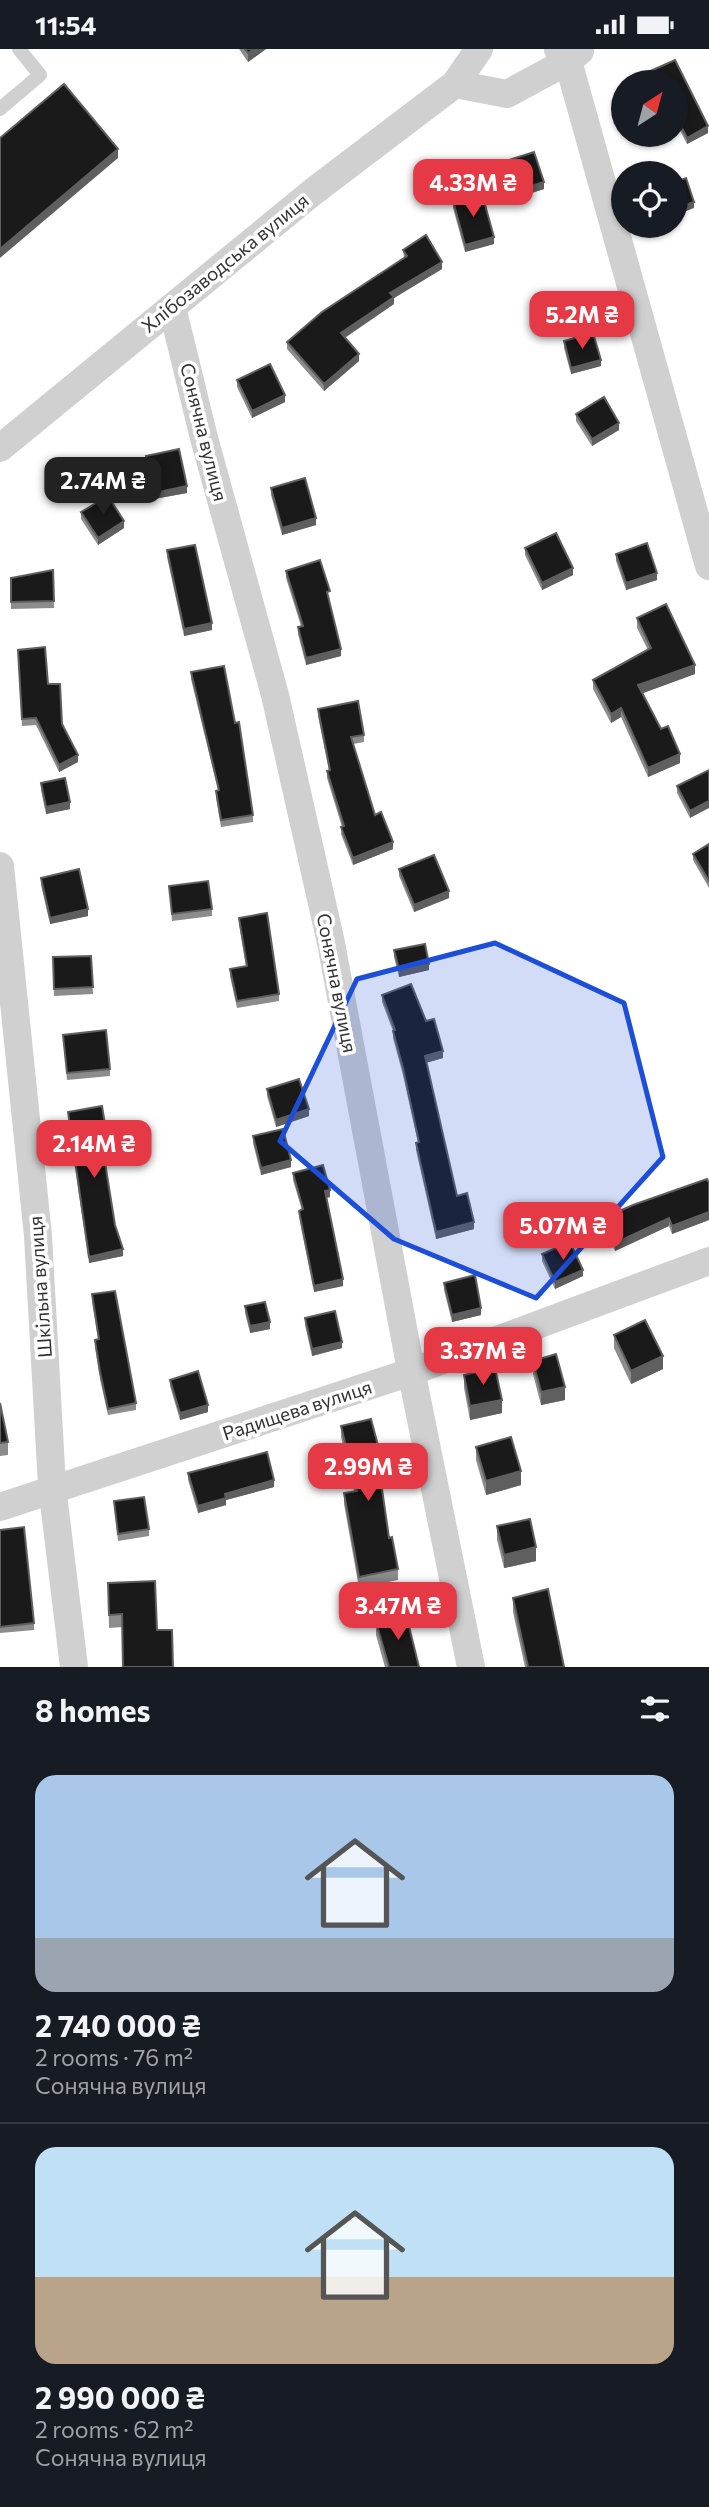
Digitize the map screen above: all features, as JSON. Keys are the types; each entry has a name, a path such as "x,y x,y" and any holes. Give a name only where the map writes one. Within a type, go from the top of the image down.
{"street":[{"name":"Хлібозаводська вулиця","path":"0,448 314,191 455,84 479,49"},
{"path":"455,84 507,94 570,53 709,566"},
{"name":"Сонячна вулиця","path":"172,307 204,438 275,695 331,943 411,1372 471,1667"},
{"name":"Шкільна вулиця","path":"0,866 38,1236 52,1491 74,1667"},
{"name":"Радищева вулиця","path":"0,1507 411,1372 709,1261"}],"lane":[{"path":"0,109 40,75 19,49"}],"highlighted area":[{"path":"495,943 624,1003 663,1157 536,1298 394,1239 280,1141 357,979"}],"building":[{"path":"675,60 680,70 652,70"},
{"path":"64,84 118,149 0,249 0,138"},
{"path":"688,86 708,126 688,137"},
{"path":"534,152 544,182 510,193 500,163"},
{"path":"688,184 694,202 688,204"},
{"path":"482,194 494,237 465,245 453,201"},
{"path":"426,235 442,262 390,293 394,297 341,333 359,354 324,384 287,342 322,312 407,256 403,250"},
{"path":"593,333 601,360 571,368 564,341"},
{"path":"270,364 285,395 252,411 237,380"},
{"path":"604,397 619,423 592,439 576,414"},
{"path":"179,449 187,486 154,493 146,456"},
{"path":"305,478 316,518 282,528 271,488"},
{"path":"108,496 124,521 98,538 81,512"},
{"path":"556,533 573,568 542,583 525,548"},
{"path":"647,543 657,573 626,583 616,554"},
{"path":"195,545 212,623 184,629 167,550"},
{"path":"320,560 330,591 327,592 341,649 306,658 298,627 303,626 286,571"},
{"path":"53,570 54,601 11,602 11,578"},
{"path":"666,604 695,665 638,685 661,729 668,726 680,754 648,768 621,708 611,714 593,680 651,648 637,618"},
{"path":"45,647 48,684 60,684 62,724 78,755 59,765 36,718 22,719 18,650"},
{"path":"224,666 235,723 239,722 253,815 221,820 216,791 219,790 191,672"},
{"path":"358,701 364,735 351,737 375,815 381,812 393,842 353,858 341,827 344,826 327,771 330,770 318,709"},
{"path":"709,770 709,801 690,811 677,786"},
{"path":"65,778 70,802 46,807 41,783"},
{"path":"709,844 709,881 693,854"},
{"path":"434,855 449,891 414,905 399,869"},
{"path":"79,869 88,909 50,918 41,878"},
{"path":"208,881 212,909 172,914 169,886"},
{"path":"267,913 279,994 237,1001 230,969 247,966 239,918"},
{"path":"425,944 429,964 399,970 394,950"},
{"path":"91,956 93,987 54,989 53,957"},
{"path":"411,984 426,1021 434,1019 443,1051 425,1056 457,1196 467,1193 474,1222 436,1232 416,1143 419,1142 393,1031 395,1030 382,995"},
{"path":"106,1030 110,1069 67,1073 63,1035"},
{"path":"299,1079 309,1109 276,1120 267,1089"},
{"path":"102,1106 108,1143 102,1144 115,1225 123,1249 89,1257 68,1112"},
{"path":"283,1129 291,1160 261,1168 253,1136"},
{"path":"323,1165 330,1190 325,1191 343,1279 314,1286 299,1211 303,1209 293,1173"},
{"path":"707,1179 709,1212 672,1226 669,1218 615,1243 604,1218"},
{"path":"570,1242 583,1270 555,1282 542,1254"},
{"path":"475,1275 481,1308 452,1315 444,1283"},
{"path":"115,1291 136,1403 108,1409 95,1340 99,1339 92,1294"},
{"path":"265,1302 270,1322 250,1326 245,1306"},
{"path":"335,1311 342,1342 312,1349 305,1318"},
{"path":"645,1320 663,1356 631,1371 614,1335"},
{"path":"556,1354 565,1387 541,1392 533,1361"},
{"path":"495,1368 502,1400 470,1406 464,1375"},
{"path":"198,1371 208,1405 180,1413 170,1380"},
{"path":"0,1403 8,1442 0,1443"},
{"path":"371,1419 380,1453 377,1454 389,1538 392,1537 398,1569 359,1577 344,1493 357,1491 341,1426"},
{"path":"511,1437 521,1471 486,1481 476,1447"},
{"path":"267,1452 274,1480 225,1494 226,1498 198,1506 188,1473"},
{"path":"144,1497 149,1529 118,1534 114,1501"},
{"path":"530,1519 536,1547 504,1555 497,1526"},
{"path":"24,1527 34,1623 0,1627 0,1530"},
{"path":"155,1581 157,1630 172,1630 173,1667 123,1667 122,1614 109,1615 108,1583"},
{"path":"548,1589 564,1667 528,1667 513,1598"},
{"path":"406,1614 419,1667 389,1667 376,1622"}]}
